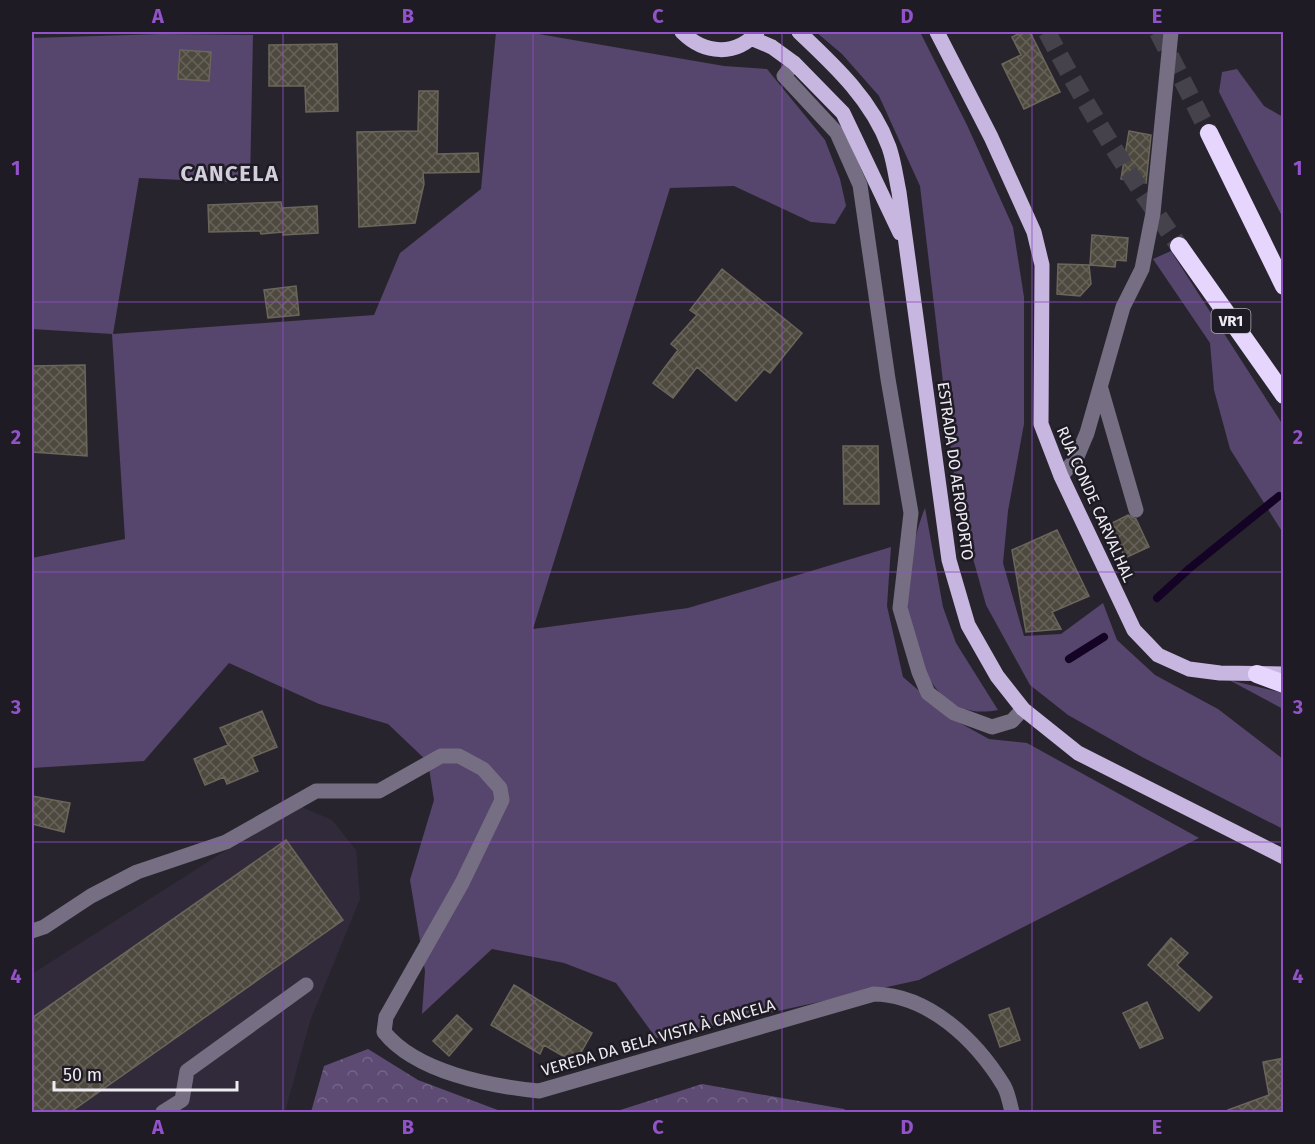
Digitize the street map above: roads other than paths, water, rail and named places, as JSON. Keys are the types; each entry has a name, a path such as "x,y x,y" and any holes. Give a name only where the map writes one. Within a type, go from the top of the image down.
{"highway":[{"path":"1209,133 1284,286"},
{"name":"VR1","path":"1179,246 1284,395"},
{"path":"1257,674 1284,684"}],"main road":[{"path":"682,32 692,41 706,48 722,50 738,47 754,35"},
{"name":"ESTRADA DO AEROPORTO","path":"800,32 837,68 866,103 889,147 900,192 905,244 949,560 968,625 997,676 1023,709 1078,753 1284,857"},
{"name":"RUA CONDE CARVALHAL","path":"937,32 992,137 1034,232 1042,266 1041,424 1061,476 1124,609 1147,645 1171,663 1189,669 1284,674"},
{"name":"ESTRADA DO AEROPORTO","path":"754,35 794,63 843,113 905,244"}],"lane":[{"path":"1061,476 1076,459 1101,389 1123,307 1142,269 1153,213 1171,32"},
{"path":"794,63 784,76 837,133 860,185 888,379 911,513 900,608 919,672 928,693 954,713 992,727 1012,721 1023,709"},
{"path":"1101,389 1136,510"},
{"name":"VEREDA DA BELA VISTA À CANCELA","path":"32,931 44,927 91,896 137,872 226,842 316,791 379,791 441,756 459,756 483,768 500,788 502,800 462,883 386,1017 384,1032 397,1048 411,1056 463,1076 502,1087 539,1091 874,994 892,994 913,1001 944,1017 981,1056 1005,1088 1012,1113"},
{"path":"163,1113 186,1106 187,1071 306,985"}],"waterway":[{"path":"1157,598 1190,568 1279,496"},
{"path":"1069,659 1104,637"}],"tunnel":[{"path":"1047,32 1109,141 1179,246"},
{"path":"1158,32 1209,133"}],"district":[{"name":"CANCELA","path":"230,173"}]}
